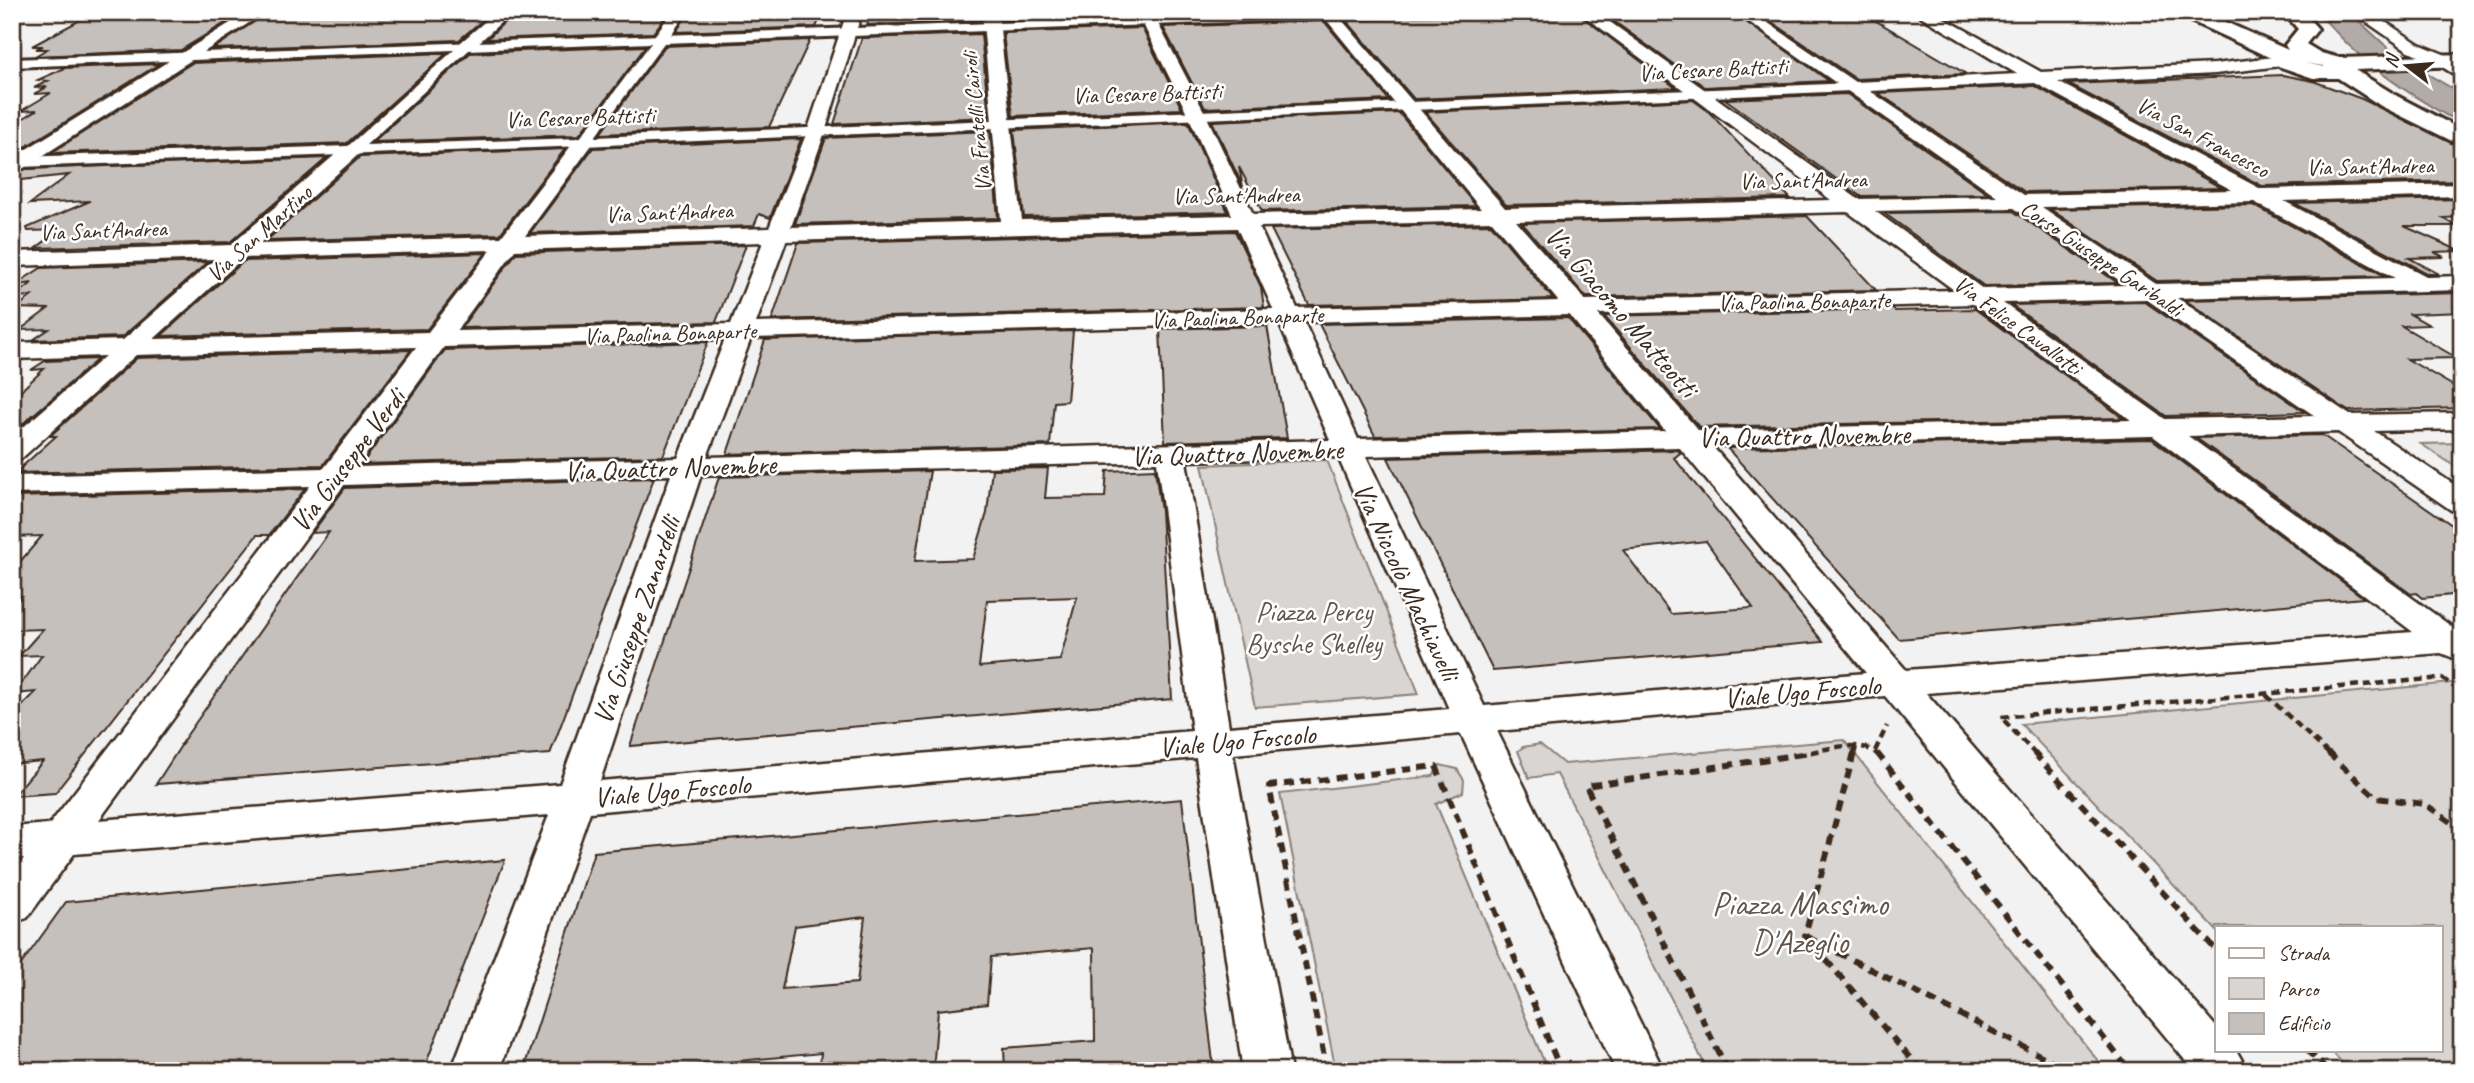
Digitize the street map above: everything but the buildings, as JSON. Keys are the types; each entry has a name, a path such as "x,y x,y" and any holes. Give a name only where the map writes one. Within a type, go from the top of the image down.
{"street":[{"path":"15,164 259,12"},
{"name":"Via San Martino","path":"12,452 505,12"},
{"name":"Via Giuseppe Verdi","path":"12,906 680,12"},
{"path":"12,63 660,39 851,22 1392,12"},
{"name":"Via Felice Cavallotti","path":"1586,12 2457,644"},
{"name":"Corso Giuseppe Garibaldi","path":"1742,12 2462,503"},
{"name":"Via San Francesco","path":"1921,12 2462,304"},
{"path":"2187,12 2284,59 2346,66 2449,61"},
{"path":"2292,12 2308,29 2295,45 2313,64 2462,139"},
{"path":"2358,12 2415,49 2449,61 2462,74"},
{"name":"Via Giacomo Matteotti","path":"1328,13 1689,438 1894,701"},
{"name":"Via Niccolò Machiavelli","path":"1147,17 1197,115 1346,449 1640,1071"},
{"name":"Via Fratelli Cairoli","path":"990,19 1012,227"},
{"name":"Via Giuseppe Zanardelli","path":"475,1071 575,798 689,467 816,132 851,22"},
{"name":"Via Cesare Battisti","path":"15,164 1851,87 2226,68 2284,59"},
{"path":"2346,66 2389,101"},
{"name":"Via Sant'Andrea","path":"12,260 1012,227 2462,190"},
{"name":"Via Paolina Bonaparte","path":"12,351 2462,283"},
{"name":"Via Quattro Novembre","path":"12,485 1689,438 2462,421"},
{"path":"1170,454 1213,742 1267,1071"},
{"name":"Viale Ugo Foscolo","path":"12,844 1472,720 1894,701 2457,644"},
{"path":"1894,701 2224,1071"}],"path":[{"path":"2215,949 2001,717 2442,678 2462,693"},
{"path":"2265,695 2376,798 2425,804 2462,830"},
{"path":"1875,751 1894,701"},
{"path":"1805,935 1856,746"},
{"path":"1728,1071 1586,786 1856,746 1875,751 2130,1071"},
{"path":"1327,1071 1269,786 1436,766 1562,1071"},
{"path":"1805,935 1920,1071"},
{"path":"1805,935 2071,1071"},
{"path":"2310,1052 2328,1071"}],"green space":[{"path":"2462,443 2462,471 2421,444"},
{"name":"Piazza Percy Bysshe Shelley","path":"1327,460 1419,694 1255,707 1202,465"},
{"path":"2462,682 2462,1071 2350,1071 2332,1052 2442,1052 2442,926 2215,926 2215,929 2021,724"},
{"name":"Piazza Massimo D'Azeglio","path":"1844,740 2106,1071 1708,1071 1557,774 1529,778 1518,751 1523,747 1540,744 1564,764"},
{"path":"1440,765 1457,769 1464,780 1463,792 1436,804 1548,1071 1336,1071 1280,794 1433,776"}],"shaded area":[{"path":"2317,12 2349,12 2398,57 2462,94 2462,124 2420,100 2380,72"}]}
